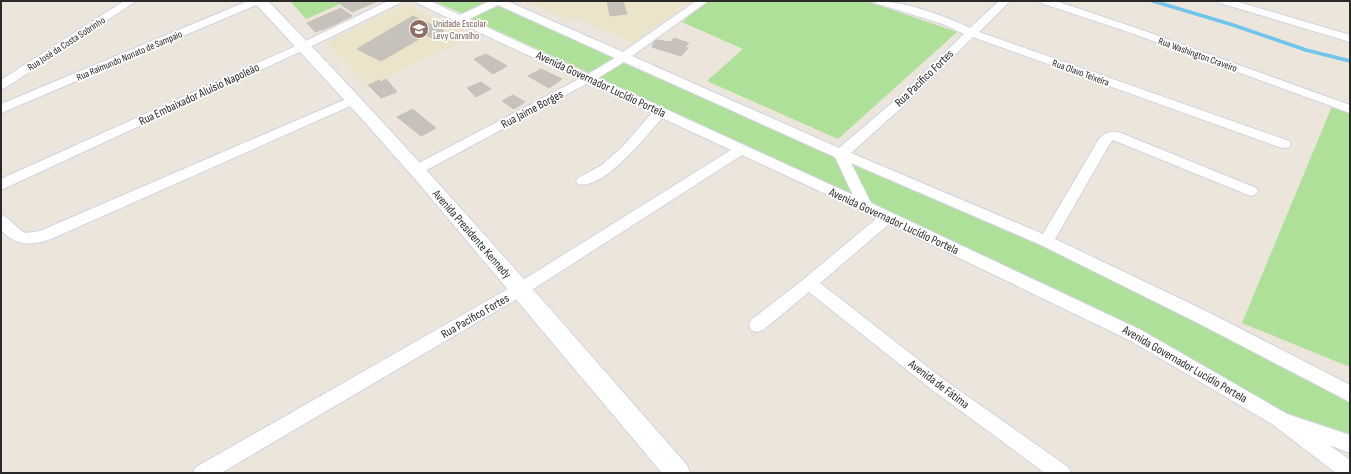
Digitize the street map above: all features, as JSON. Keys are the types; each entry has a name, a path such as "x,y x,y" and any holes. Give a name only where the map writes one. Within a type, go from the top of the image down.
{"street":[{"name":"Rua José da Costa Sobrinho","path":"1,85 7,79 131,1"},
{"name":"Avenida Presidente Kennedy","path":"258,1 304,46 416,170 678,473"},
{"name":"Rua Raimundo Nonato de Sampaio","path":"1,109 258,1"},
{"name":"Rua Embaixador Aluísio Napoleão","path":"1,185 304,46 396,1"},
{"name":"Avenida Governador Lucídio Portela","path":"421,1 888,217 1135,335 1278,418 1350,472"},
{"path":"461,19 498,1 841,154 1046,241 1202,317 1350,394"},
{"name":"Rua Jaime Borges","path":"416,170 589,78 624,57 703,1"},
{"name":"Rua Olavo Teixeira","path":"878,1 947,22 971,33 1284,144"},
{"name":"Rua Pacífico Fortes","path":"841,154 897,105 1005,1"},
{"name":"Rua Washington Craveiro","path":"1045,1 1138,32 1350,109"},
{"path":"1224,1 1350,38"},
{"path":"1,220 8,229 21,239 26,240 37,238 353,100"},
{"path":"583,181 607,168 628,149 660,112"},
{"path":"1046,241 1104,142 1110,136 1116,136 1251,191"},
{"name":"Rua Pacífico Fortes","path":"203,473 521,290 741,149"},
{"path":"841,154 844,164 866,207"},
{"path":"756,325 815,288 888,217"},
{"name":"Avenida de Fátima","path":"815,288 937,384 1061,473"},
{"path":"1278,418 1350,444"}],"shaded area":[{"path":"524,1 690,1 633,43 579,19 571,21"},
{"path":"404,4 476,36 366,85 326,42"}],"green space":[{"path":"290,1 347,1 306,19"},
{"path":"434,1 487,1 468,16"},
{"path":"708,1 866,1 957,32 838,139 707,81 743,49 682,22"},
{"path":"497,4 617,58 594,75 472,19"},
{"path":"623,63 834,155 854,197 599,78"},
{"path":"1333,104 1350,110 1350,367 1242,323"},
{"path":"850,163 1043,245 1219,331 1350,400 1350,438 1287,414 1183,356 873,206"}],"building":[{"path":"336,1 378,1 352,12"},
{"path":"607,1 623,1 627,14 610,16"},
{"path":"341,8 352,16 315,32 307,23"},
{"path":"413,16 444,31 432,38 426,35 381,61 357,49"},
{"path":"674,38 689,43 685,47 688,48 681,56 652,47 656,40 671,42"},
{"path":"486,54 507,66 493,74 474,59"},
{"path":"541,69 562,79 549,88 528,76"},
{"path":"386,79 397,92 381,98 368,85 380,80 381,82"},
{"path":"481,82 491,89 476,97 467,88"},
{"path":"513,95 525,102 514,109 502,101"},
{"path":"413,109 436,128 421,136 397,117"}],"waterway":[{"path":"1153,1 1233,25 1306,50 1350,61"}],"place":[{"name":"Unidade Escolar Levy Carvalho","path":"419,29"}]}
